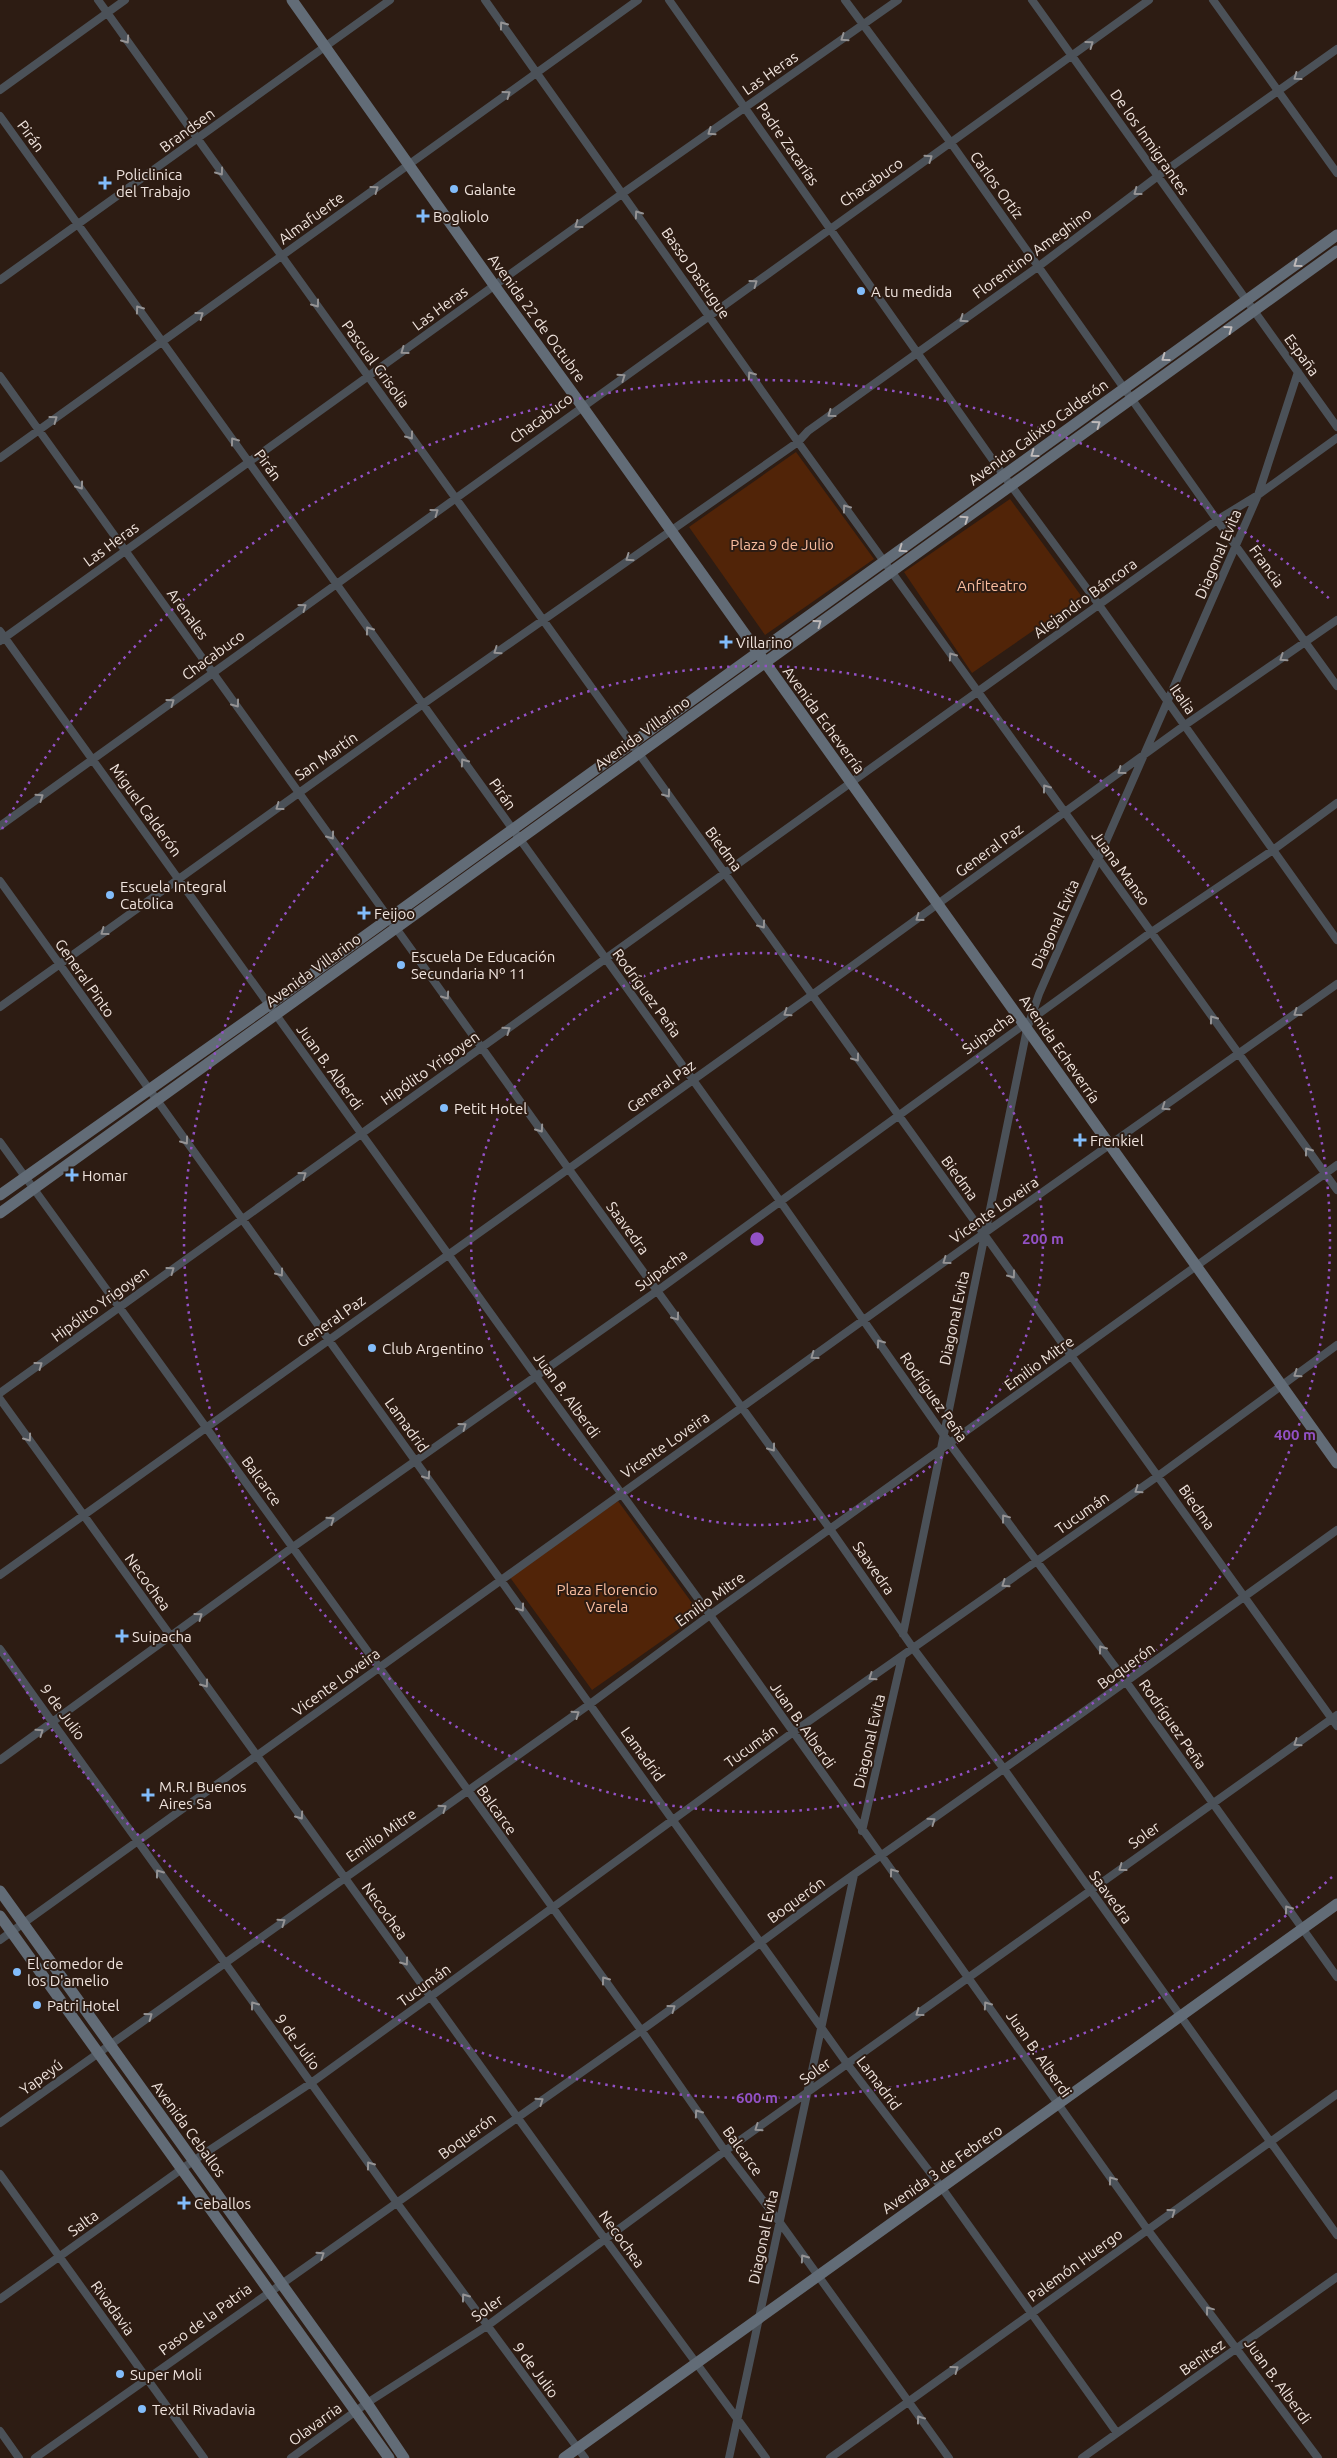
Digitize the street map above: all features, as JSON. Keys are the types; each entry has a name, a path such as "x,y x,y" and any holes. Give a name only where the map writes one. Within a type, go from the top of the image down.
{"main road":[{"name":"Avenida 22 de Octubre","path":"292,0 494,286 582,406 761,658"},
{"name":"Avenida Calixto Calderón","path":"1008,481 1124,388 1337,235"},
{"name":"Avenida Calixto Calderón","path":"761,658 1008,481 1132,399 1337,251"},
{"name":"Avenida Villarino","path":"0,1213 157,1102 390,917 631,744 761,658"},
{"name":"Avenida Villarino","path":"0,1195 148,1090 398,928 638,754 761,658"},
{"name":"Avenida Echeverría","path":"761,658 938,905 1027,1024 1110,1145 1337,1463"},
{"name":"Avenida Ceballos","path":"0,1891 367,2403 404,2458"},
{"name":"Avenida 3 de Febrero","path":"564,2458 1337,1904"},
{"name":"Avenida Ceballos","path":"0,1916 390,2458"}],"street":[{"name":"Pascual Grisolia","path":"98,0 631,744"},
{"path":"0,90 125,0"},
{"name":"Brandsen","path":"0,280 78,226 325,45 390,0"},
{"name":"Basso Dastugue","path":"485,0 888,566"},
{"name":"Almafuerte","path":"0,458 638,0"},
{"name":"Padre Zacarías","path":"669,0 1008,481"},
{"name":"Carlos Ortíz","path":"844,0 951,144 1124,388"},
{"name":"Las Heras","path":"2,636 126,550 623,193 898,0"},
{"name":"De los Inmigrantes","path":"1032,0 1245,301"},
{"name":"Chacabuco","path":"0,826 829,228 951,144 1149,0"},
{"path":"1213,0 1337,173"},
{"name":"Florentino Ameghino","path":"669,530 798,442 808,431 916,352 1039,266 1158,176 1337,49"},
{"name":"Pirán","path":"0,116 423,704 512,831"},
{"name":"España","path":"1245,301 1337,427"},
{"name":"Diagonal Evita","path":"903,1634 1027,1024 1258,495 1298,372"},
{"name":"Arenales","path":"0,376 390,917"},
{"name":"Francia","path":"1124,388 1216,520 1337,686"},
{"name":"Alejandro Báncora","path":"851,782 1216,520 1258,495 1337,438"},
{"name":"Italia","path":"1008,481 1099,605 1337,940"},
{"name":"San Martín","path":"0,1007 669,530"},
{"name":"Juana Manso","path":"888,566 1098,861 1337,1190"},
{"name":"General Paz","path":"0,1575 568,1168 812,996 1184,725 1337,620"},
{"name":"Miguel Calderón","path":"2,636 272,1010"},
{"name":"Biedma","path":"631,744 1244,1597 1334,1716 1337,1726"},
{"name":"Hipólito Yrigoyen","path":"0,1393 361,1133 606,960 851,782"},
{"name":"Suipacha","path":"0,1760 293,1547 657,1291 1150,933 1273,850 1337,803"},
{"name":"Rodríguez Peña","path":"512,831 780,1201 950,1444 1127,1683 1337,1977"},
{"name":"General Pinto","path":"0,881 148,1090"},
{"name":"Saavedra","path":"390,917 568,1168 830,1529 913,1648 1004,1769 1269,2142 1337,2234"},
{"name":"Vicente Loveira","path":"0,1940 622,1492 1337,984"},
{"name":"Juan B. Alberdi","path":"272,1010 535,1375 622,1492 1147,2229 1318,2458"},
{"name":"Lamadrid","path":"148,1090 674,1819 848,2065 942,2188 1118,2433"},
{"name":"Balcarce","path":"0,1142 118,1308 380,1667 467,1792 641,2030 725,2151 781,2224 816,2276 949,2458"},
{"name":"Emilio Mitre","path":"98,2053 590,1704 710,1615 1337,1165"},
{"name":"Tucumán","path":"182,2169 311,2083 792,1733 1158,1476 1337,1345"},
{"name":"Necochea","path":"0,1398 344,1878 766,2458"},
{"name":"Boquerón","path":"269,2290 397,2204 854,1875 1127,1683 1337,1530"},
{"name":"9 de Julio","path":"0,1649 397,2204 585,2458"},
{"name":"Diagonal Evita","path":"862,1831 902,1657"},
{"name":"Soler","path":"356,2411 486,2326 725,2151 808,2094 1334,1716"},
{"name":"Diagonal Evita","path":"729,2458 781,2224 854,1875"},
{"name":"Yapeyú","path":"0,2123 98,2053"},
{"name":"Palemón Huergo","path":"830,2458 1337,2094"},
{"name":"Salta","path":"0,2299 182,2169"},
{"name":"Rivadavia","path":"0,2174 204,2458"},
{"name":"Benitez","path":"1082,2458 1337,2277"},
{"name":"Paso de la Patria","path":"36,2458 269,2290"},
{"name":"Olavarria","path":"291,2458 356,2411"},
{"path":"0,2431 19,2458"}],"green space":[{"name":"Plaza 9 de Julio","path":"796,452 874,559 765,635 689,527"},
{"name":"Anfiteatro","path":"1010,499 1082,597 972,673 904,572"},
{"name":"Plaza Florencio Varela","path":"618,1501 700,1614 592,1690 509,1576"}],"place":[{"name":"Policlinica del Trabajo","path":"105,183"},
{"name":"Galante","path":"454,189"},
{"name":"Bogliolo","path":"423,216"},
{"name":"A tu medida","path":"861,291"},
{"name":"Villarino","path":"726,642"},
{"name":"Escuela Integral Catolica","path":"110,895"},
{"name":"Feijoo","path":"364,913"},
{"name":"Escuela De Educación Secundaria Nº 11","path":"401,965"},
{"name":"Petit Hotel","path":"444,1108"},
{"name":"Frenkiel","path":"1080,1140"},
{"name":"Homar","path":"72,1175"},
{"name":"Club Argentino","path":"372,1348"},
{"name":"Suipacha","path":"122,1636"},
{"name":"M.R.I Buenos Aires Sa","path":"148,1795"},
{"name":"El comedor de los D'amelio","path":"17,1972"},
{"name":"Patri Hotel","path":"37,2005"},
{"name":"Ceballos","path":"184,2203"},
{"name":"Super Moli","path":"120,2374"},
{"name":"Textil Rivadavia","path":"142,2409"}]}
